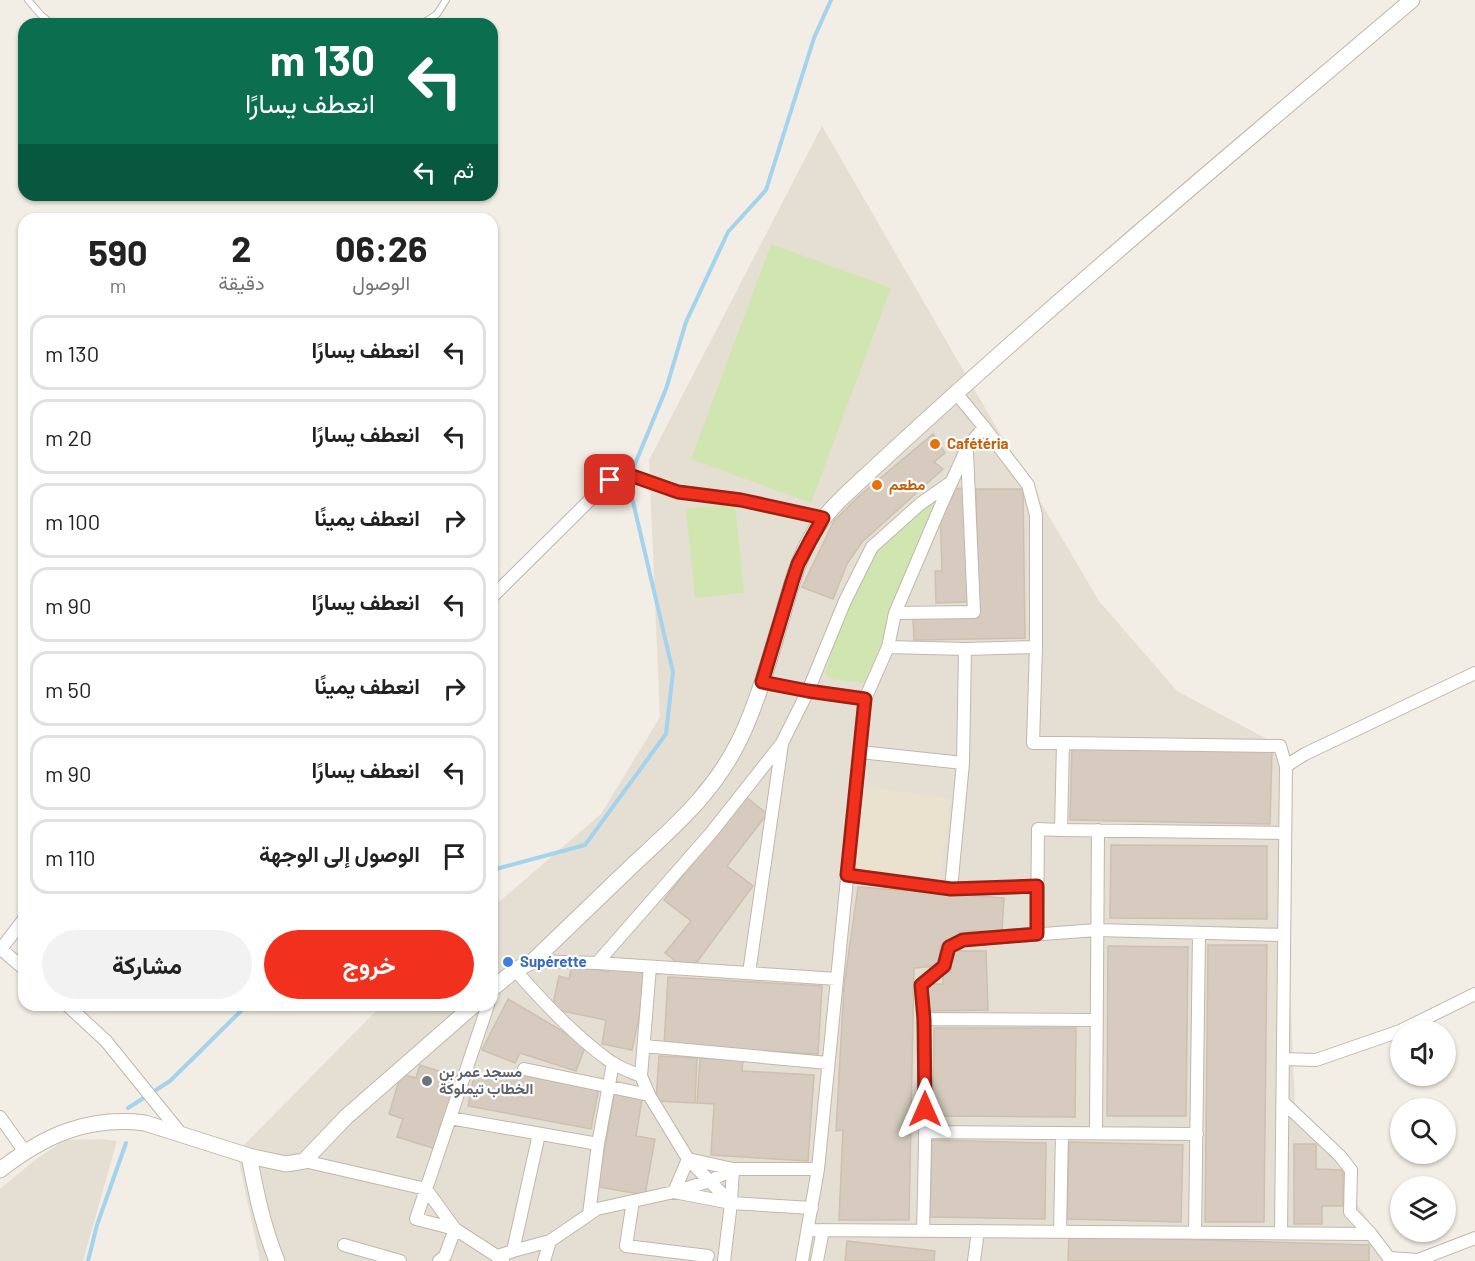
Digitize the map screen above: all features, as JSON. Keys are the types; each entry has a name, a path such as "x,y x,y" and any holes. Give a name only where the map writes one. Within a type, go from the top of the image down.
{"street":[{"path":"498,985 515,970 533,960 693,809 720,775 740,739 762,682 798,564 823,518 858,482 956,393 1220,163 1412,0"},
{"path":"956,393 1028,485 1036,515 1034,743 1280,746 1286,766 1281,1233"},
{"path":"802,1261 818,1169 865,699 888,647 896,613 952,482 967,448 984,427"},
{"path":"896,613 974,612 967,448"},
{"path":"498,591 610,480 619,475 627,474 678,492 741,500 823,518"},
{"path":"597,963 711,833 782,743 808,691 845,601 872,547 920,504 952,482"},
{"path":"888,647 965,649 1036,647"},
{"path":"951,889 963,763 965,649"},
{"path":"1286,766 1305,754 1475,673"},
{"path":"762,682 865,699"},
{"path":"749,973 782,743"},
{"path":"1060,830 1063,743"},
{"path":"860,752 963,763"},
{"path":"1037,934 1038,830 1285,832"},
{"path":"1096,1133 1098,830"},
{"path":"847,875 951,889 1037,886"},
{"path":"18,926 0,949 18,964"},
{"path":"923,1231 925,1132 924,1019 921,985 944,966 949,947 963,940 1097,930 1284,935"},
{"path":"1195,1233 1199,933"},
{"path":"533,960 837,979"},
{"path":"650,967 641,1076 688,1159 731,1203"},
{"path":"515,970 548,1008 613,1063 641,1076"},
{"path":"1283,1059 1316,1060 1400,1031 1475,994"},
{"path":"74,1011 106,1041 182,1135"},
{"path":"304,1161 346,1117 467,1011"},
{"path":"486,1011 416,1219 455,1229 501,1259 513,1251 550,1241 597,1209 674,1192 710,1181 733,1169"},
{"path":"924,1019 1097,1020"},
{"path":"644,1046 828,1063"},
{"path":"590,1214 598,1144 613,1063"},
{"path":"524,1069 650,1095"},
{"path":"1283,1102 1340,1156 1351,1170 1350,1212 1389,1258 1418,1260 1475,1238"},
{"path":"0,1117 25,1152"},
{"path":"450,1118 598,1144"},
{"path":"0,1170 41,1142 72,1128 103,1122 128,1121 145,1124 249,1156 286,1164 304,1161 426,1189 455,1229"},
{"path":"925,1132 1197,1134"},
{"path":"1060,1232 1062,1133"},
{"path":"513,1251 539,1134"},
{"path":"249,1156 258,1205 277,1261"},
{"path":"688,1159 733,1169 818,1169"},
{"path":"674,1192 688,1159"},
{"path":"724,1261 733,1169"},
{"path":"674,1192 731,1203 812,1208"},
{"path":"633,1201 626,1246 708,1256"},
{"path":"439,1261 445,1256 455,1229"},
{"path":"808,1230 1371,1234"},
{"path":"817,1261 823,1230"},
{"path":"974,1261 978,1231"},
{"path":"544,1261 550,1241"},
{"path":"344,1245 400,1261"}],"lane":[{"path":"28,0 45,18"},
{"path":"431,18 437,14 446,0"}],"shaded area":[{"path":"822,126 1099,601 1177,691 1280,746 1295,1106 1342,1149 1358,1170 1356,1203 1398,1261 260,1261 237,1152 376,1011 498,1011 498,903 601,814 660,717 649,460"},
{"path":"863,787 951,799 939,882 851,869"},
{"path":"65,1140 117,1141 83,1261 0,1261 0,1189 35,1160"}],"green space":[{"path":"771,244 891,288 811,503 691,459"},
{"path":"928,503 933,506 895,601 870,678 865,683 831,679 825,674 838,632 872,551"},
{"path":"735,504 744,593 695,598 686,509"}],"building":[{"path":"933,434 945,453 934,462 943,469 862,542 847,564 833,599 802,587 834,521 859,496"},
{"path":"966,488 969,602 936,603 935,571 942,571 940,509 950,489"},
{"path":"976,489 1023,489 1025,638 914,640 913,619 979,617"},
{"path":"1072,746 1272,750 1270,824 1070,820"},
{"path":"745,796 767,814 727,866 753,886 697,962 679,964 665,953 691,921 664,900"},
{"path":"1111,845 1267,846 1267,919 1110,918"},
{"path":"858,887 1004,898 1002,931 962,931 940,947 939,966 914,968 909,1220 839,1220 843,1130 836,1131 844,986"},
{"path":"1208,945 1267,945 1264,1222 1205,1222"},
{"path":"1108,946 1188,947 1186,1116 1107,1116"},
{"path":"951,951 986,951 988,1010 927,1011 927,984 943,984 943,973 951,972"},
{"path":"572,965 608,972 610,966 648,974 632,1050 602,1044 606,1020 552,1009 559,976 569,979"},
{"path":"668,977 822,986 818,1054 664,1045"},
{"path":"508,999 586,1045 576,1071 520,1053 515,1063 482,1050"},
{"path":"934,1028 1076,1028 1075,1117 933,1116"},
{"path":"659,1056 697,1058 695,1103 656,1101"},
{"path":"700,1058 743,1060 742,1071 814,1075 808,1161 711,1155 714,1104 697,1103"},
{"path":"420,1065 458,1077 436,1149 397,1137 403,1119 389,1114 401,1074 416,1078"},
{"path":"509,1071 599,1087 591,1129 468,1106 474,1076 506,1082"},
{"path":"614,1094 642,1099 636,1136 655,1139 645,1195 598,1187"},
{"path":"932,1140 1046,1143 1045,1219 930,1217"},
{"path":"1069,1142 1183,1145 1181,1222 1067,1219"},
{"path":"1294,1144 1316,1144 1316,1169 1343,1170 1343,1206 1322,1206 1322,1224 1294,1224"},
{"path":"1069,1236 1369,1245 1369,1261 1068,1261"},
{"path":"847,1241 935,1251 934,1261 845,1261"}],"waterway":[{"path":"498,868 585,845 666,734 673,672 630,489 635,464 666,389 686,322 728,232 766,190 814,38 831,0"},
{"path":"128,1108 170,1081 241,1011"},
{"path":"88,1261 97,1225 126,1143"}],"place":[{"name":"Cafétéria","path":"935,444"},
{"name":"مطعم","path":"877,485"},
{"name":"Supérette","path":"508,962"},
{"name":"مسجد عمر بن الخطاب تيملوكة","path":"427,1081"}],"route":[{"path":"610,480 627,474 678,492 741,500 823,518 798,564 762,682 865,699 847,875 951,889 1037,886 1037,934 963,940 949,947 944,966 921,985 924,1019 925,1109"}]}
